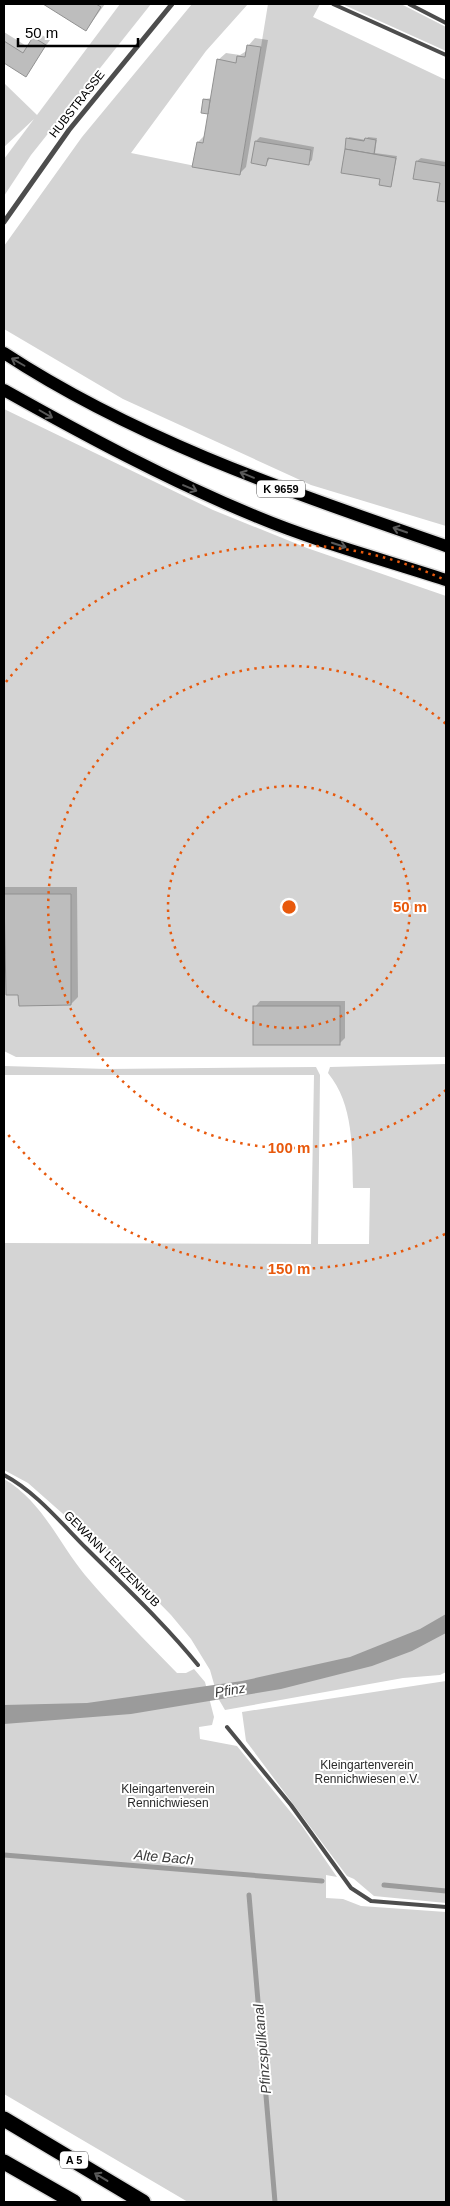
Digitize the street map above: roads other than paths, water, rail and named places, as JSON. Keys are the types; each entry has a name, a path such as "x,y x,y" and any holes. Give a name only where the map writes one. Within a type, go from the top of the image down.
{"highway":[{"name":"A 5","path":"4,2119 143,2202"},
{"path":"4,2162 74,2202"}],"main road":[{"name":"K 9659","path":"4,353 80,398 194,454 272,485 446,546"},
{"name":"K 9659","path":"4,390 102,446 178,483 293,530 446,580"}],"street":[{"name":"HUBSTRASSE","path":"4,222 68,130 172,4"}],"lane":[{"path":"333,4 446,55"},
{"path":"409,4 446,23"},
{"name":"GEWANN LENZENHUB","path":"4,1475 18,1483 46,1508 173,1634 198,1665"},
{"path":"227,1727 291,1805 351,1888 371,1901 446,1907"}],"water":[{"name":"Pfinz","path":"446,1614 446,1633 412,1651 372,1666 281,1689 131,1714 4,1724 4,1705 87,1703 242,1681 350,1657 420,1629"}],"waterway":[{"name":"Alte Bach","path":"4,1855 322,1881"},
{"name":"Alte Bach","path":"384,1885 446,1891"},
{"name":"Pfinzspülkanal","path":"249,1895 275,2202"}],"park label":[{"name":"Kleingartenverein Rennichwiesen e.V.","path":"367,1772"},
{"name":"Kleingartenverein Rennichwiesen","path":"168,1796"}]}
